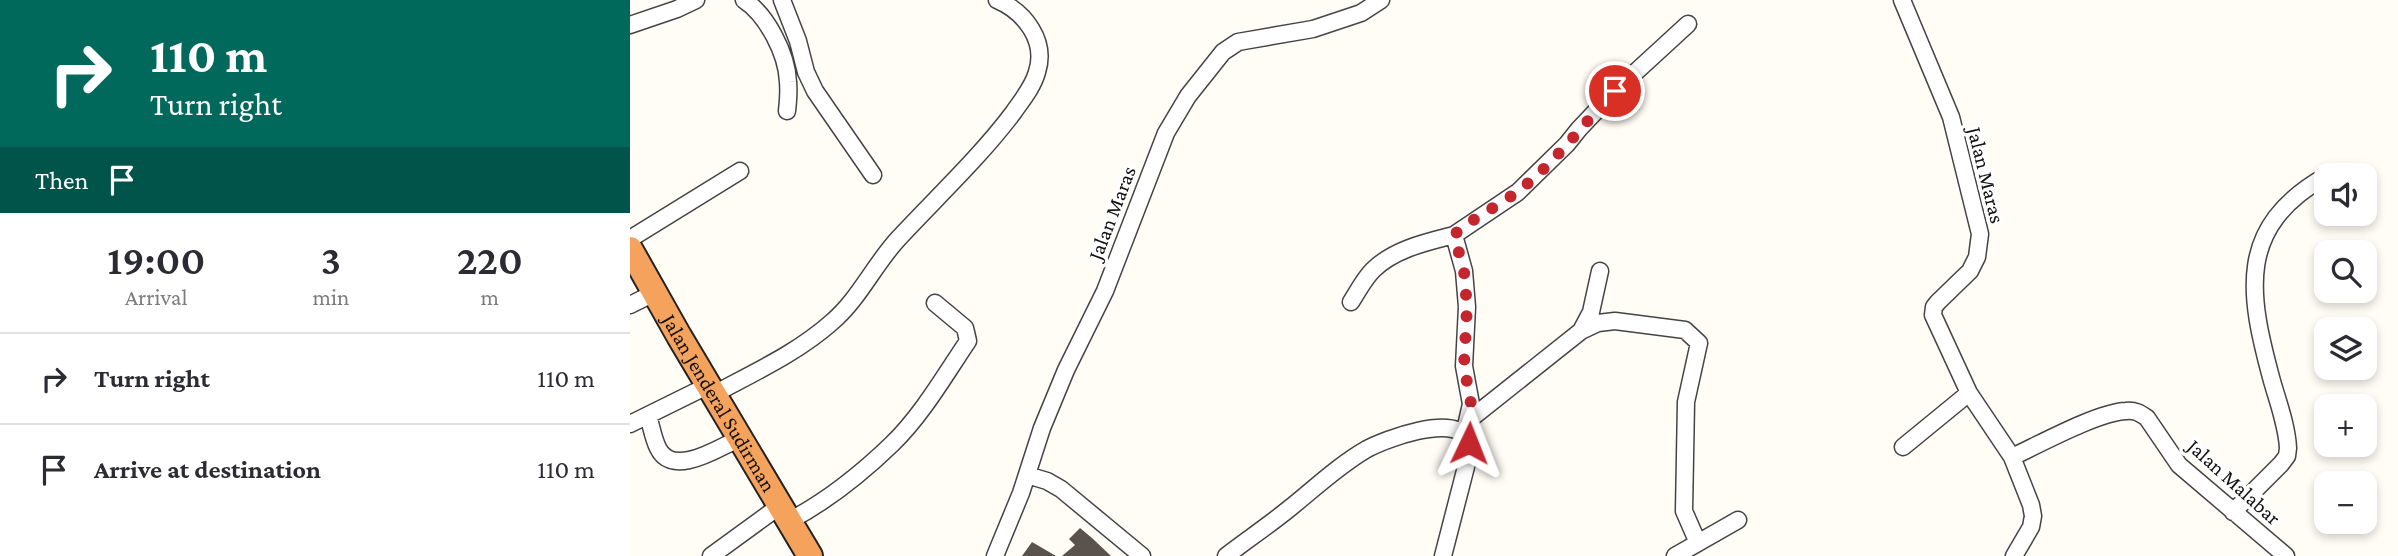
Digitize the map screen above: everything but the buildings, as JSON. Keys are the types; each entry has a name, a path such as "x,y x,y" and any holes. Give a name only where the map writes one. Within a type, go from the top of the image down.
{"highway":[{"name":"Jalan Jenderal Sudirman","path":"630,249 707,392 780,517 797,556"},
{"name":"Jalan Jenderal Sudirman","path":"630,269 638,301 707,392 730,443 810,556"}],"street":[{"path":"630,25 696,0"},
{"path":"744,0 752,5 766,22 776,42 788,81 787,111"},
{"path":"782,0 815,91 873,175"},
{"path":"630,424 707,392 800,348 834,321 850,304 895,243 995,137 1027,93 1037,72 1040,54 1038,40 1031,28 1016,10 997,0"},
{"name":"Jalan Maras","path":"995,556 1066,370 1105,291 1166,133 1188,96 1223,52 1238,42 1313,29 1361,13 1381,0"},
{"name":"Jalan Maras","path":"1902,0 1951,117 1980,233 1977,257 1970,271 1938,302 1933,315 1969,393 2012,457 2031,505 2034,516 2031,527 2014,556"},
{"path":"1351,302 1366,277 1381,263 1415,247 1454,235 1518,191 1567,144 1615,91 1688,24"},
{"path":"630,239 740,171"},
{"path":"2233,512 2287,456 2288,448 2256,303 2254,270 2262,239 2281,208 2314,182"},
{"path":"1443,556 1468,459 1466,427 1471,404 1464,366 1467,307 1464,271 1454,235"},
{"path":"1581,331 1591,312 1600,271"},
{"path":"711,556 780,517 840,489 893,443 929,398 968,341 965,328 935,303"},
{"path":"1226,556 1337,469 1366,450 1399,436 1437,428 1466,427 1581,331 1598,323 1615,321 1685,330 1699,343 1686,402 1684,511 1699,543"},
{"path":"1903,447 1969,393"},
{"name":"Jalan Malabar","path":"2012,457 2094,420 2123,411 2140,412 2179,465 2286,556"},
{"path":"648,415 658,449 667,458 679,461 702,457 730,443"},
{"path":"1027,475 1061,489 1142,556"},
{"path":"1675,556 1738,520"}],"route":[{"path":"1469,443 1464,435 1471,404 1464,366 1467,307 1464,271 1454,235 1518,191 1567,144 1615,91"}]}
